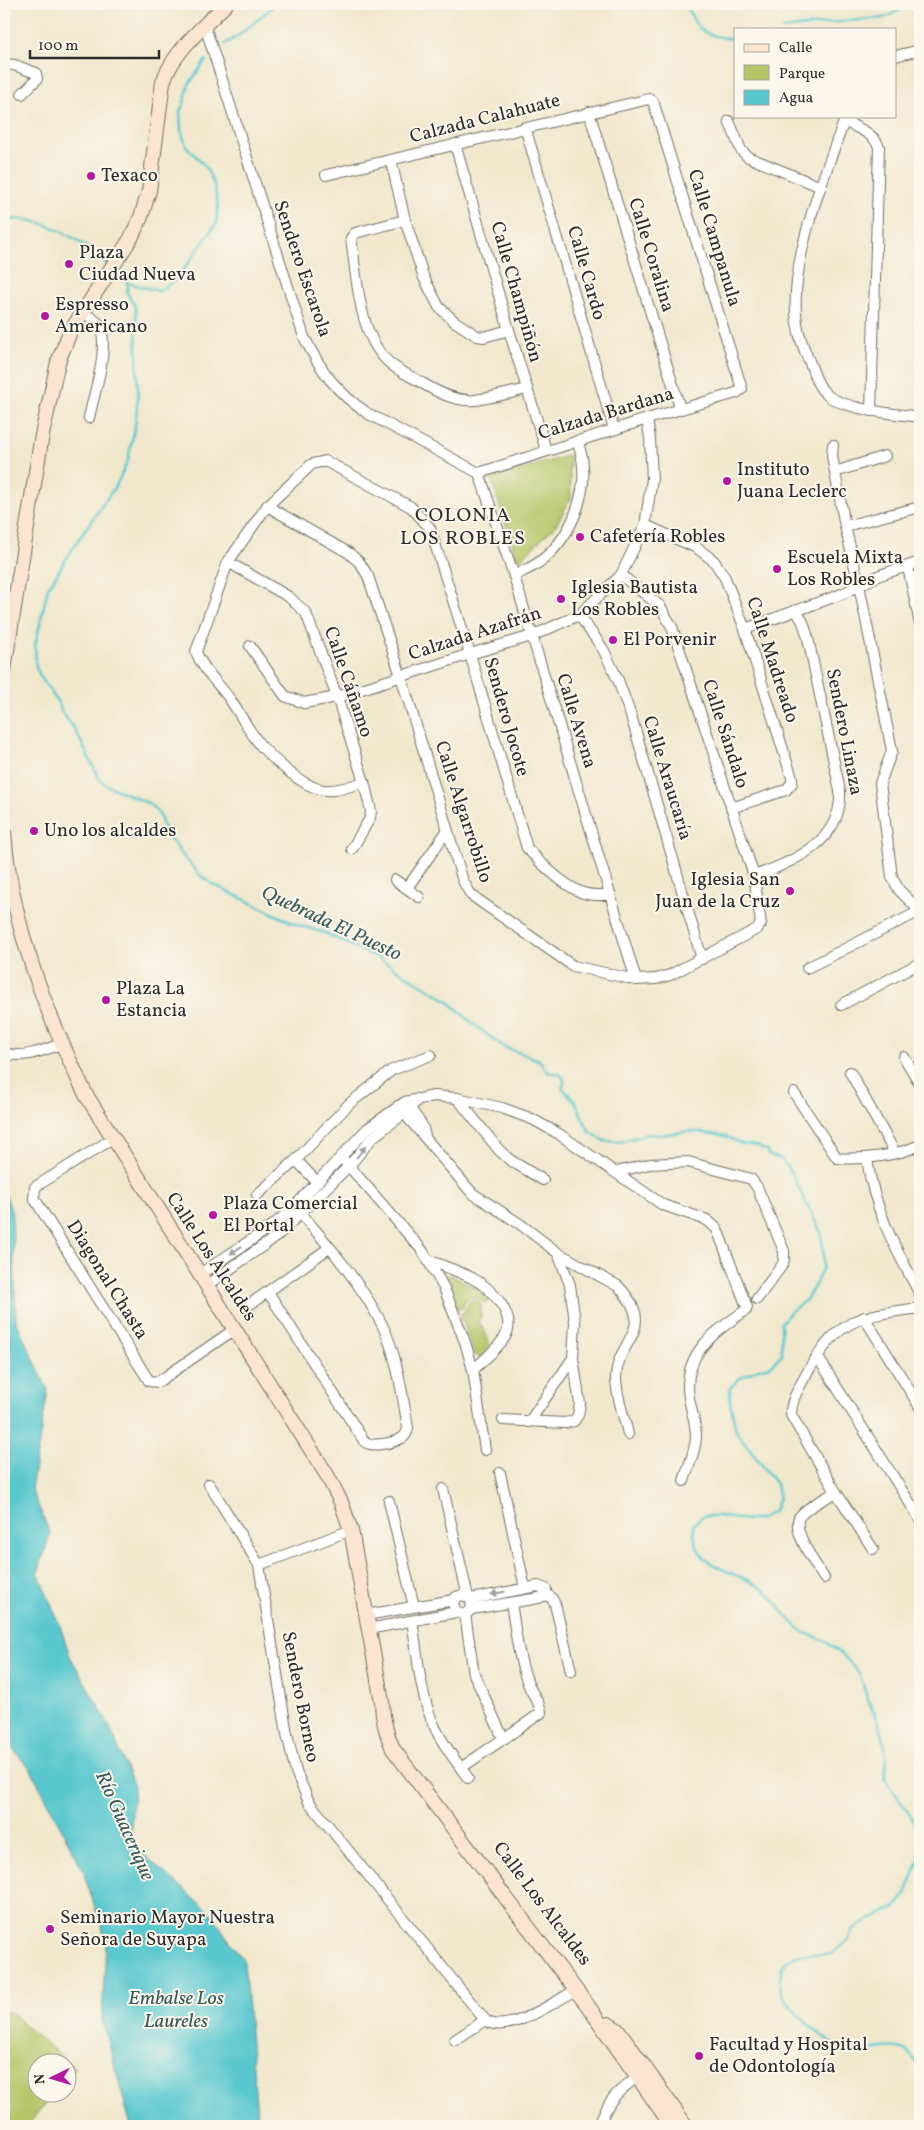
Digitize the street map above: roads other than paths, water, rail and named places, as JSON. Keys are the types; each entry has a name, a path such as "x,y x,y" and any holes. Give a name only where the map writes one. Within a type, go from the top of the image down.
{"main road":[{"path":"4,669 49,399 58,362 70,332 82,311 131,238 141,217 149,190 163,82 169,66 181,50 226,4"},
{"name":"Calle Los Alcaldes","path":"4,832 14,898 27,951 61,1044 86,1096 327,1474 341,1502 351,1530 382,1702 382,1716 386,1733 400,1761 588,2006 672,2126"},
{"name":"Calle Los Alcaldes","path":"382,1702 389,1714 400,1745 608,2024 678,2126"},
{"path":"588,2006 604,2038 666,2126"},
{"path":"608,2024 619,2031 686,2126"}],"street":[{"name":"Sendero Escarola","path":"205,26 304,338 318,364 334,387 356,405 479,473"},
{"path":"896,56 920,50"},
{"path":"4,64 14,65 36,73 37,79 22,94"},
{"name":"Calzada Calahuate","path":"326,175 524,127 651,99"},
{"name":"Calle Campanula","path":"651,99 742,389"},
{"name":"Calle Coralina","path":"589,112 680,408"},
{"path":"871,411 879,147 872,136 845,119 821,187 798,263 796,292 797,323 817,381 825,394 835,400 871,411 920,417"},
{"path":"729,121 741,150 748,157 821,187"},
{"name":"Calle Cardo","path":"524,127 614,429"},
{"name":"Calle Champiñón","path":"455,144 546,450"},
{"path":"391,160 405,220 424,278 439,307 454,321 477,336 484,337 509,330"},
{"path":"405,220 354,233 352,238 360,306 365,321 380,351 391,365 437,391 455,398 473,400 527,389"},
{"path":"82,311 101,325 104,337 104,350 89,418"},
{"name":"Calzada Bardana","path":"479,473 680,408 736,393 742,389"},
{"name":"Calzada Azafrán","path":"250,646 285,696 291,700 304,703 336,697 532,636 580,616 621,575 646,525 652,479 647,419"},
{"path":"514,576 538,563 547,555 557,545 571,523 584,484 582,454 577,441"},
{"path":"807,968 920,911 899,890 892,877 880,783 892,751 859,582 844,526 832,456 833,444"},
{"path":"835,472 885,456"},
{"name":"Sendero Jocote","path":"267,506 312,464 324,461 411,507 430,528 470,654 527,848 574,888 584,893 611,895"},
{"name":"Calle Avena","path":"479,473 514,576 636,980"},
{"path":"267,506 228,562 196,652 200,661 230,700 261,746 293,774 309,785 321,790 345,788 364,782"},
{"name":"Calle Algarrobillo","path":"267,506 349,553 360,563 368,576 401,676 466,889 484,906 573,966 636,980 656,979 670,975 749,933 761,924"},
{"path":"844,526 920,507"},
{"name":"Calle Madreado","path":"646,525 697,548 714,561 725,578 735,599 792,778 792,784 786,790 731,808"},
{"name":"Calle Cáñamo","path":"228,562 289,597 306,613 364,782 371,811 370,818 352,849"},
{"path":"745,629 796,610 859,582 920,562"},
{"path":"908,567 920,624"},
{"name":"Calle Sándalo","path":"621,575 660,606 672,627 754,876 761,924"},
{"name":"Sendero Linaza","path":"754,876 787,863 814,846 837,818 841,806 808,638 803,622 796,610"},
{"name":"Calle Araucaría","path":"580,616 603,649 618,680 632,719 702,959"},
{"path":"407,888 447,831"},
{"path":"395,880 420,897"},
{"path":"840,1005 920,963"},
{"path":"4,1053 21,1056 40,1052 61,1044"},
{"path":"257,1195 296,1160 349,1104 392,1070 431,1055"},
{"path":"904,1057 920,1084"},
{"path":"850,1072 895,1153"},
{"path":"794,1093 832,1154 837,1158 867,1158 920,1147"},
{"path":"204,1280 277,1236 317,1182 367,1129 418,1099 434,1096 458,1098 502,1108 532,1119 560,1134 663,1205 708,1220 713,1224 747,1303 746,1310 706,1341 694,1357 688,1373 688,1396 696,1439 684,1481"},
{"path":"458,1098 499,1150 510,1160 543,1180"},
{"path":"404,1108 416,1129 425,1136 472,1193 520,1224 558,1252 618,1286 625,1293 635,1311 635,1332 618,1364 616,1376 628,1434"},
{"path":"297,1211 349,1166 373,1137 404,1108"},
{"name":"Diagonal Chasta","path":"112,1139 35,1187 34,1198 149,1381 158,1382 235,1329"},
{"path":"341,1157 429,1260 452,1307 465,1342 473,1370 485,1450"},
{"path":"867,1158 870,1181 880,1213 893,1244 920,1294"},
{"path":"296,1160 317,1182"},
{"path":"616,1172 650,1164 688,1162 751,1179 757,1187 784,1251 783,1264 757,1298"},
{"path":"268,1292 364,1441 368,1445 373,1445 401,1439 406,1434 408,1428 400,1381 389,1341 378,1316 347,1269 297,1211"},
{"path":"249,1305 328,1248"},
{"path":"503,1420 566,1423 574,1421 578,1415 580,1404 573,1358 575,1322 570,1285 558,1252"},
{"path":"429,1260 474,1279 497,1299 506,1313 508,1325 506,1336 486,1359 473,1370"},
{"path":"873,1550 791,1416 791,1402 828,1340 844,1326 864,1317 920,1308"},
{"path":"864,1317 920,1407"},
{"path":"817,1356 920,1519"},
{"path":"529,1422 573,1358"},
{"path":"500,1473 525,1588"},
{"path":"209,1484 259,1564 351,1530"},
{"path":"443,1489 466,1606 474,1674 503,1738"},
{"path":"824,1578 798,1532 797,1522 801,1515 812,1506 836,1492"},
{"path":"388,1501 414,1607"},
{"name":"Sendero Borneo","path":"259,1564 286,1734 296,1772 309,1802 387,1896 485,2020"},
{"path":"368,1622 412,1621 525,1588 543,1587 546,1589 546,1595"},
{"path":"454,1600 453,1606 466,1606 511,1603 540,1598 546,1595"},
{"path":"546,1595 551,1597 555,1604 571,1672"},
{"path":"368,1622 414,1607 454,1600 459,1596 466,1606"},
{"path":"461,1768 541,1713 541,1708 530,1689 520,1660 511,1603"},
{"path":"412,1621 425,1700 442,1740 468,1778"},
{"path":"455,2040 485,2020 490,2024 510,2024 576,1990"},
{"path":"598,2126 608,2103 614,2095 633,2080"}],"water":[{"name":"Embalse Los Laureles","path":"4,1191 12,1213 16,1321 48,1390 31,1489 50,1533 38,1573 70,1656 109,1725 134,1787 130,1843 210,1912 244,1962 258,2126 131,2126 102,2019 106,1941 82,1868 31,1770 4,1739"}],"waterway":[{"path":"225,44 238,36 276,4"},
{"path":"687,4 698,27 717,37 734,39"},
{"path":"790,28 884,18 912,4"},
{"path":"114,271 128,283 159,291 177,279 216,224 218,207 214,184 205,166 186,146 181,130 180,111 189,84 206,60"},
{"path":"4,227 10,220 14,219 27,220 53,227 77,240 108,265"},
{"name":"Quebrada El Puesto","path":"128,283 127,293 135,306 136,312 138,397 135,426 128,460 117,484 82,534 48,588 35,646 36,667 40,676 59,704 62,713 74,728 100,780 106,785 150,804 159,814 166,833 183,856 200,875 212,884 295,924 325,933 378,958 447,1000 472,1023 504,1047 539,1060 548,1072 559,1074 563,1077 564,1083 562,1088 575,1101 589,1131 604,1141 620,1142 648,1134 660,1135 691,1131 725,1136 742,1144 758,1146 767,1151 768,1155 781,1159 790,1170 821,1233 823,1267 806,1300 792,1310 781,1323 782,1354 770,1366 758,1369 740,1378 730,1388 730,1402 736,1431 776,1484 779,1498 774,1511 761,1519 746,1520 720,1516 703,1516 694,1524 695,1539 699,1551 706,1559 715,1566 760,1587 796,1626 805,1633 823,1640 844,1656 856,1669 883,1738 886,1757 885,1779 913,1819 919,1835 920,1857 906,1894 895,1908 872,1918 852,1930 849,1939 832,1954 803,1954 791,1958 782,1969 780,1985 783,1995 804,2020 834,2045 852,2052 883,2048 902,2049 910,2054 920,2067"}],"place":[{"name":"Texaco","path":"91,176"},
{"name":"Plaza Ciudad Nueva","path":"69,264"},
{"name":"Espresso Americano","path":"45,316"},
{"name":"Instituto Juana Leclerc","path":"727,481"},
{"name":"Cafetería Robles","path":"580,537"},
{"name":"Escuela Mixta Los Robles","path":"777,569"},
{"name":"Iglesia Bautista Los Robles","path":"561,599"},
{"name":"El Porvenir","path":"613,640"},
{"name":"Uno los alcaldes","path":"34,831"},
{"name":"Iglesia San Juan de la Cruz","path":"790,891"},
{"name":"Plaza La Estancia","path":"106,1000"},
{"name":"Plaza Comercial El Portal","path":"213,1215"},
{"name":"Seminario Mayor Nuestra Señora de Suyapa","path":"50,1929"},
{"name":"Facultad y Hospital de Odontología","path":"699,2056"}],"district":[{"name":"COLONIA LOS ROBLES","path":"463,528"}],"water label":[{"name":"Río Guacerique","path":"124,1826"}]}
